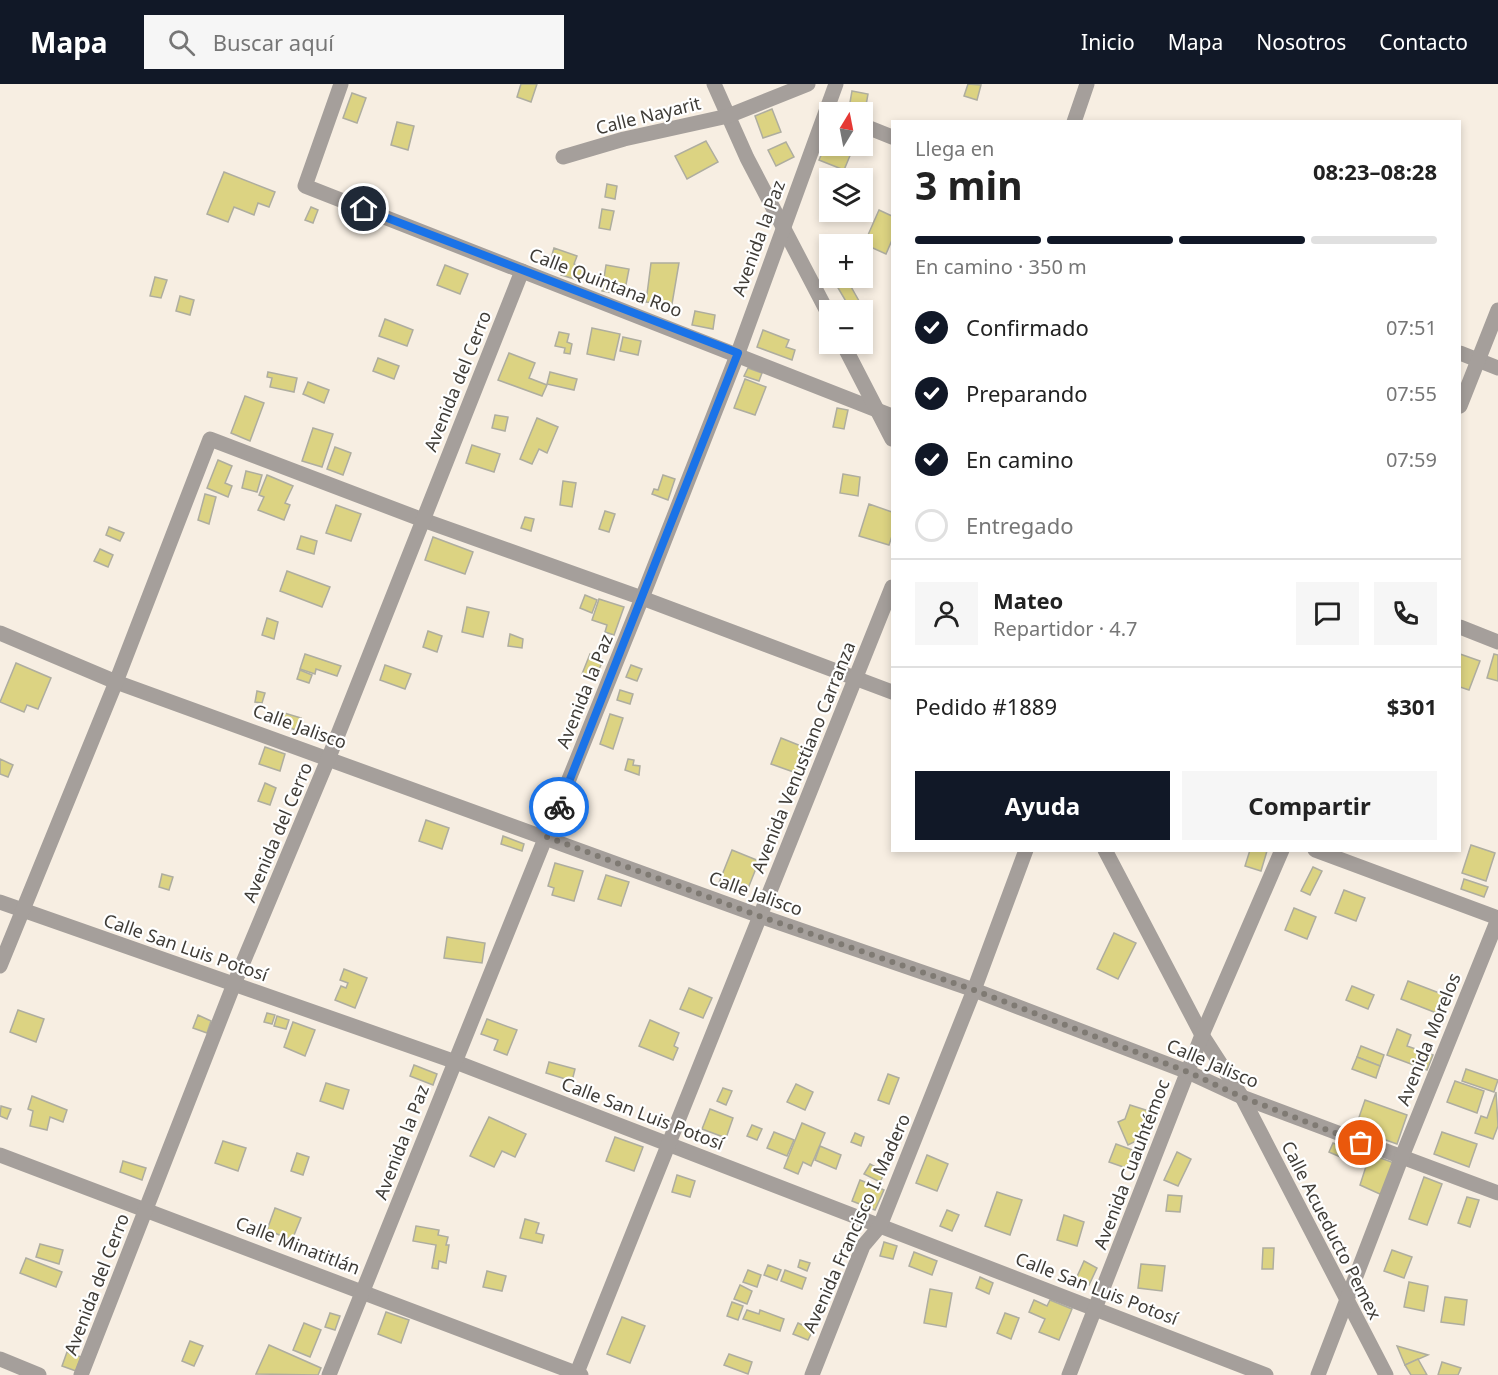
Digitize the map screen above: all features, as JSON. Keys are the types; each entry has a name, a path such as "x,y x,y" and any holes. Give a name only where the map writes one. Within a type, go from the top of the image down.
{"street":[{"name":"Calle Quintana Roo","path":"341,84 305,186 738,353 877,412 891,416"},
{"path":"714,84 821,300"},
{"name":"Calle Nayarit","path":"563,157 624,139 728,116 808,84"},
{"name":"Avenida la Paz","path":"831,102 836,84"},
{"path":"1075,120 1088,84"},
{"path":"873,129 891,137"},
{"name":"Avenida la Paz","path":"329,1375 453,1061 547,837 642,598 738,353 783,224 819,134"},
{"name":"Avenida del Cerro","path":"81,1375 234,984 329,757 522,271"},
{"path":"1461,403 1498,310"},
{"path":"1461,353 1498,368"},
{"path":"848,354 891,437"},
{"path":"0,966 116,682 210,439 423,520 857,676 891,692"},
{"name":"Avenida Venustiano Carranza","path":"578,1374 891,590"},
{"path":"1461,627 1498,642"},
{"name":"Calle Jalisco","path":"0,633 116,682 329,757 759,916 974,990 1188,1072 1242,1097 1401,1159 1498,1193"},
{"name":"Avenida Francisco I. Madero","path":"812,1375 863,1246 880,1226 974,990 1025,852"},
{"name":"Calle Acueducto Pemex","path":"1106,852 1202,1035 1242,1097 1347,1304 1386,1375"},
{"name":"Avenida Cuauhtémoc","path":"1069,1375 1202,1035 1281,852"},
{"path":"1320,852 1498,919"},
{"name":"Calle San Luis Potosí","path":"0,903 453,1061 1266,1375"},
{"name":"Avenida Morelos","path":"1318,1375 1401,1159 1498,919"},
{"name":"Calle Minatitlán","path":"0,1155 578,1374"},
{"path":"0,1359 39,1375"}],"building":[{"path":"521,84 537,84 531,102 517,97"},
{"path":"968,84 981,85 977,100 964,96"},
{"path":"852,91 868,94 867,102 850,102"},
{"path":"352,93 366,98 357,123 343,118"},
{"path":"772,109 781,132 763,138 755,116"},
{"path":"397,122 414,126 408,150 391,145"},
{"path":"706,141 718,162 687,179 675,156"},
{"path":"786,142 794,157 776,166 768,150"},
{"path":"821,156 850,156 845,168 819,160"},
{"path":"224,172 275,192 269,207 258,203 254,215 234,207 228,222 207,214"},
{"path":"607,184 617,186 615,199 605,197"},
{"path":"311,207 318,210 313,223 305,220"},
{"path":"602,209 614,211 610,230 599,228"},
{"path":"879,210 891,216 891,242 886,254 873,248 873,234 868,234"},
{"path":"554,248 577,256 574,264 585,268 581,281 561,275 563,269 549,265"},
{"path":"651,263 679,263 672,304 646,302"},
{"path":"445,265 468,274 460,294 437,285"},
{"path":"606,265 629,269 624,295 602,291"},
{"path":"155,277 167,280 161,298 150,296"},
{"path":"838,288 852,288 858,300 845,300"},
{"path":"180,296 194,300 190,315 176,311"},
{"path":"695,311 715,315 713,329 692,325"},
{"path":"385,319 413,330 407,346 379,336"},
{"path":"592,328 620,334 614,360 587,354"},
{"path":"763,330 789,340 786,347 795,350 792,360 757,347"},
{"path":"559,332 569,334 567,342 572,344 570,354 564,353 565,348 555,346"},
{"path":"623,337 641,341 638,355 620,351"},
{"path":"509,353 535,363 529,378 547,385 542,396 498,380"},
{"path":"378,358 399,366 394,379 373,371"},
{"path":"748,368 762,373 759,381 744,376"},
{"path":"268,372 297,378 294,392 270,387 272,378 267,377"},
{"path":"550,372 577,379 574,390 547,384"},
{"path":"745,379 766,387 755,415 734,408"},
{"path":"308,382 329,390 324,403 303,394"},
{"path":"245,396 264,403 250,441 231,433"},
{"path":"837,408 848,410 844,429 833,427"},
{"path":"495,415 508,417 505,431 492,428"},
{"path":"537,418 558,427 547,453 539,449 532,464 520,459"},
{"path":"313,428 333,434 322,467 302,461"},
{"path":"472,445 500,454 494,472 466,463"},
{"path":"335,447 351,453 343,475 327,469"},
{"path":"218,460 232,466 225,483 232,486 228,497 207,488"},
{"path":"246,471 262,475 257,492 242,488"},
{"path":"843,474 860,477 858,496 840,493"},
{"path":"267,475 293,486 285,503 290,505 284,520 258,510 264,497 259,495"},
{"path":"663,475 675,479 668,500 652,494 654,489 658,490"},
{"path":"563,481 576,483 572,507 560,505"},
{"path":"205,494 216,497 209,524 198,520"},
{"path":"869,504 891,512 889,545 859,536"},
{"path":"336,505 361,514 351,541 326,533"},
{"path":"605,511 615,514 609,532 599,529"},
{"path":"525,517 534,519 531,531 521,528"},
{"path":"109,527 124,533 120,541 106,535"},
{"path":"301,536 317,541 314,554 297,549"},
{"path":"433,537 473,552 465,574 425,560"},
{"path":"100,549 113,555 108,567 94,561"},
{"path":"287,571 330,587 322,607 280,591"},
{"path":"585,595 597,600 592,613 580,608"},
{"path":"599,599 624,607 614,635 605,632 607,625 592,620"},
{"path":"467,607 489,612 483,637 462,632"},
{"path":"267,618 278,622 274,639 262,635"},
{"path":"428,631 442,636 437,652 423,647"},
{"path":"510,634 523,639 522,648 508,646"},
{"path":"305,654 341,666 337,676 316,669 315,674 300,669"},
{"path":"590,654 603,660 595,679 582,674"},
{"path":"1461,654 1480,661 1469,690 1461,687"},
{"path":"1494,654 1498,655 1498,681 1487,678"},
{"path":"16,663 51,678 38,709 27,705 24,712 0,702"},
{"path":"385,665 411,674 405,689 380,680"},
{"path":"631,665 642,669 637,681 626,677"},
{"path":"300,670 312,675 309,683 297,679"},
{"path":"620,690 633,694 630,704 617,700"},
{"path":"257,691 265,693 262,703 255,702"},
{"path":"281,712 301,718 297,730 277,725"},
{"path":"610,714 623,718 613,749 600,744"},
{"path":"781,738 811,750 802,775 771,764"},
{"path":"265,747 285,754 280,771 259,764"},
{"path":"0,759 13,765 8,777 0,774"},
{"path":"628,759 634,760 633,765 640,766 639,775 625,770"},
{"path":"265,783 276,788 270,805 258,801"},
{"path":"426,820 449,828 442,849 419,841"},
{"path":"503,836 524,844 522,851 501,844"},
{"path":"1471,845 1495,853 1486,881 1462,873"},
{"path":"732,850 759,861 745,896 718,885"},
{"path":"1249,852 1267,852 1261,871 1245,866"},
{"path":"555,863 583,871 574,901 552,895 554,888 548,886"},
{"path":"1313,867 1322,871 1310,895 1301,891"},
{"path":"162,874 173,877 169,890 159,887"},
{"path":"606,875 629,882 621,906 598,899"},
{"path":"1464,879 1488,887 1484,897 1461,889"},
{"path":"1344,890 1365,898 1356,921 1335,913"},
{"path":"1294,908 1316,917 1307,939 1285,930"},
{"path":"1114,933 1136,943 1118,979 1097,969"},
{"path":"447,937 485,943 482,963 444,958"},
{"path":"344,969 367,978 355,1008 335,1000 341,986 346,988 348,983 340,980"},
{"path":"1408,981 1447,996 1439,1014 1401,999"},
{"path":"1352,986 1374,995 1368,1009 1346,1000"},
{"path":"689,988 712,998 703,1018 680,1009"},
{"path":"18,1010 44,1019 36,1042 10,1032"},
{"path":"267,1013 275,1015 272,1024 264,1022"},
{"path":"198,1015 211,1021 207,1033 193,1028"},
{"path":"277,1016 289,1020 286,1029 274,1026"},
{"path":"487,1019 517,1030 507,1055 494,1050 498,1040 481,1034"},
{"path":"650,1020 679,1033 674,1046 678,1048 673,1060 639,1046"},
{"path":"293,1022 315,1030 305,1056 284,1047"},
{"path":"1397,1029 1411,1035 1407,1046 1433,1055 1427,1070 1387,1055"},
{"path":"1361,1046 1384,1055 1380,1066 1357,1057"},
{"path":"1357,1057 1380,1066 1376,1078 1352,1069"},
{"path":"549,1062 575,1069 572,1081 546,1073"},
{"path":"414,1065 437,1074 433,1085 410,1076"},
{"path":"1466,1069 1498,1080 1494,1092 1462,1081"},
{"path":"888,1074 899,1078 889,1104 878,1100"},
{"path":"1455,1081 1484,1091 1477,1113 1447,1102"},
{"path":"326,1083 349,1090 343,1109 320,1101"},
{"path":"796,1084 813,1092 805,1110 787,1102"},
{"path":"723,1088 732,1091 726,1105 717,1101"},
{"path":"1496,1092 1498,1126 1493,1139 1475,1133 1481,1116 1487,1118"},
{"path":"32,1096 67,1110 63,1122 50,1117 47,1130 30,1126 33,1111 28,1109"},
{"path":"1365,1100 1407,1115 1397,1144 1355,1129"},
{"path":"1130,1105 1152,1112 1142,1138 1128,1145 1118,1122 1125,1119"},
{"path":"1,1106 11,1109 7,1119 0,1116"},
{"path":"710,1109 733,1118 726,1138 702,1129"},
{"path":"489,1117 526,1134 515,1157 502,1151 494,1167 470,1156"},
{"path":"802,1123 825,1133 811,1166 803,1162 798,1174 784,1168"},
{"path":"752,1125 762,1129 757,1140 747,1136"},
{"path":"774,1132 794,1140 787,1156 767,1148"},
{"path":"1442,1132 1477,1144 1469,1167 1434,1154"},
{"path":"855,1133 864,1137 861,1146 851,1142"},
{"path":"615,1137 643,1147 634,1171 606,1161"},
{"path":"223,1141 246,1148 238,1171 215,1163"},
{"path":"1333,1143 1350,1150 1345,1159 1329,1152"},
{"path":"1116,1144 1135,1151 1129,1169 1109,1162"},
{"path":"820,1146 841,1155 836,1169 815,1160"},
{"path":"1177,1152 1191,1159 1178,1186 1164,1180"},
{"path":"297,1153 309,1157 303,1175 291,1171"},
{"path":"1370,1154 1394,1163 1382,1195 1360,1185"},
{"path":"927,1155 948,1164 937,1191 916,1183"},
{"path":"123,1161 146,1168 142,1180 120,1172"},
{"path":"870,1164 885,1172 880,1182 864,1174"},
{"path":"677,1175 695,1181 690,1197 672,1192"},
{"path":"1424,1177 1442,1184 1427,1225 1409,1219"},
{"path":"860,1180 884,1190 875,1210 852,1201"},
{"path":"997,1192 1022,1200 1010,1235 985,1226"},
{"path":"1168,1195 1182,1196 1180,1212 1166,1211"},
{"path":"1467,1197 1479,1200 1470,1227 1458,1223"},
{"path":"275,1208 301,1218 292,1240 267,1230"},
{"path":"947,1210 959,1215 952,1231 940,1226"},
{"path":"1064,1215 1084,1222 1077,1246 1057,1240"},
{"path":"525,1219 539,1223 536,1233 544,1235 542,1243 520,1238"},
{"path":"416,1226 439,1230 438,1235 448,1237 446,1263 439,1261 438,1269 432,1268 436,1245 413,1241"},
{"path":"884,1242 897,1246 893,1259 880,1256"},
{"path":"40,1244 63,1250 59,1264 36,1257"},
{"path":"1263,1248 1274,1248 1273,1269 1262,1269"},
{"path":"1392,1250 1412,1257 1404,1278 1384,1271"},
{"path":"914,1252 937,1261 932,1275 909,1266"},
{"path":"26,1258 62,1272 56,1287 20,1273"},
{"path":"800,1260 810,1263 807,1271 798,1267"},
{"path":"1084,1261 1097,1268 1089,1285 1076,1279"},
{"path":"1141,1264 1165,1266 1162,1291 1138,1288"},
{"path":"768,1265 781,1270 777,1280 764,1275"},
{"path":"748,1270 761,1275 757,1287 743,1282"},
{"path":"785,1270 806,1278 802,1289 781,1281"},
{"path":"487,1271 506,1276 502,1291 483,1287"},
{"path":"980,1277 993,1283 989,1294 976,1288"},
{"path":"1409,1282 1428,1286 1424,1311 1404,1307"},
{"path":"740,1285 752,1291 747,1304 734,1299"},
{"path":"930,1289 952,1293 946,1327 924,1323"},
{"path":"1445,1297 1467,1300 1464,1325 1441,1322"},
{"path":"1034,1300 1047,1306 1050,1300 1072,1309 1059,1340 1039,1332 1045,1319 1029,1312"},
{"path":"732,1302 743,1306 738,1320 727,1316"},
{"path":"747,1310 759,1314 760,1310 784,1319 780,1331 743,1319"},
{"path":"386,1312 409,1320 401,1343 378,1334"},
{"path":"330,1313 340,1316 335,1330 325,1327"},
{"path":"1005,1313 1019,1318 1011,1339 997,1333"},
{"path":"622,1317 645,1326 630,1363 607,1354"},
{"path":"304,1323 321,1330 310,1357 293,1350"},
{"path":"798,1323 813,1330 808,1340 793,1334"},
{"path":"190,1341 203,1346 194,1366 182,1361"},
{"path":"269,1345 321,1368 318,1375 256,1374"},
{"path":"1397,1346 1428,1355 1405,1365"},
{"path":"67,1352 81,1357 76,1371 62,1366"},
{"path":"729,1354 752,1362 748,1374 724,1365"},
{"path":"1418,1359 1427,1375 1411,1375 1405,1365"},
{"path":"1442,1362 1461,1368 1458,1375 1438,1375"}],"way so far":[{"path":"559,807 547,837 759,916 974,990 1188,1072 1242,1097 1361,1143"}],"route":[{"path":"364,209 738,353 559,807"}]}
